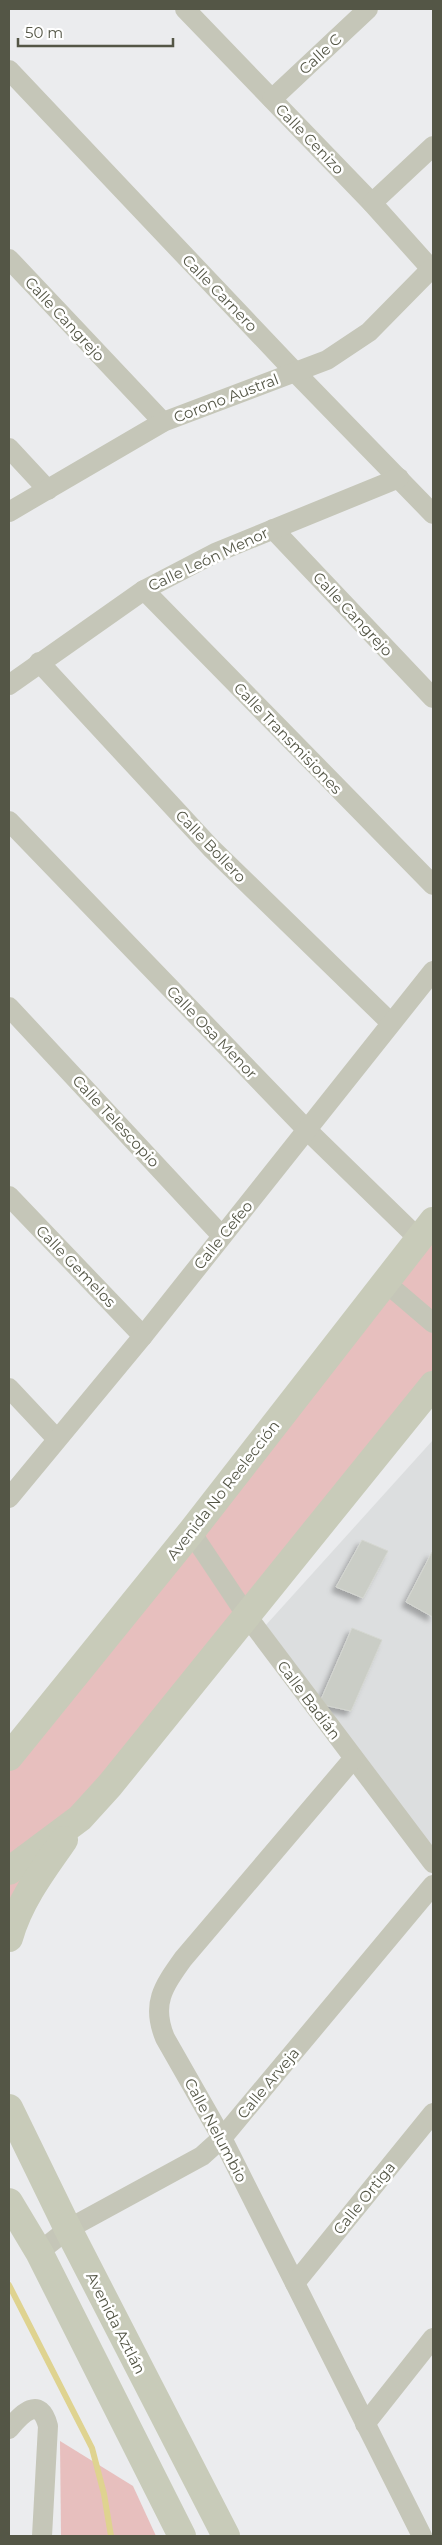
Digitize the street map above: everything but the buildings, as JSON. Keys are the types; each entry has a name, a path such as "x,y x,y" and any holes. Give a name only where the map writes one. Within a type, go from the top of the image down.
{"main road":[{"name":"Avenida No Reelección","path":"9,1757 191,1532 426,1230"},
{"path":"9,1938 15,1917 37,1879 80,1818 110,1785 433,1385"},
{"path":"9,1871 80,1818"},
{"name":"Avenida Aztlán","path":"9,2108 68,2228 226,2536"},
{"path":"9,2202 39,2252 182,2536"}],"street":[{"name":"Calle Cenizo","path":"185,9 372,203 432,270"},
{"name":"Calle C","path":"272,99 368,9"},
{"name":"Calle Carnero","path":"9,70 294,371 433,514"},
{"path":"372,203 433,146"},
{"name":"Calle Cangrejo","path":"9,259 163,422"},
{"name":"Corono Austral","path":"9,512 163,422 327,360 369,332 432,270"},
{"path":"9,448 48,490"},
{"name":"Calle León Menor","path":"9,685 38,662 144,590 215,553 399,478"},
{"name":"Calle Cangrejo","path":"273,529 433,698"},
{"name":"Calle Transmisiones","path":"144,590 433,885"},
{"name":"Calle Bollero","path":"38,662 211,848 391,1023"},
{"name":"Calle Osa Menor","path":"9,821 307,1130 426,1230"},
{"name":"Calle Cefeo","path":"9,1498 56,1438 143,1336 433,971"},
{"name":"Calle Telescopio","path":"9,1007 222,1236"},
{"name":"Calle Gemelos","path":"9,1196 143,1336"},
{"path":"385,1282 433,1323"},
{"path":"9,1388 56,1438"},
{"name":"Calle Badián","path":"191,1532 247,1616 433,1863"},
{"name":"Calle Nelumbio","path":"353,1759 183,1959 164,1989 159,2003 158,2021 165,2038 222,2138 422,2536"},
{"name":"Calle Arveja","path":"39,2252 68,2228 176,2172 202,2156 222,2138 433,1885"},
{"name":"Calle Ortiga","path":"295,2283 433,2113"},
{"path":"365,2424 433,2338"},
{"path":"9,2429 24,2412 32,2409 39,2410 45,2415 48,2426 42,2536"}],"shaded area":[{"path":"433,1220 433,1385 80,1818 9,1938 9,1757"},
{"path":"433,1440 433,1850 266,1625"},
{"path":"60,2441 133,2486 156,2536 61,2536"}],"waterway":[{"path":"9,2285 92,2448 104,2494 111,2536"}]}
